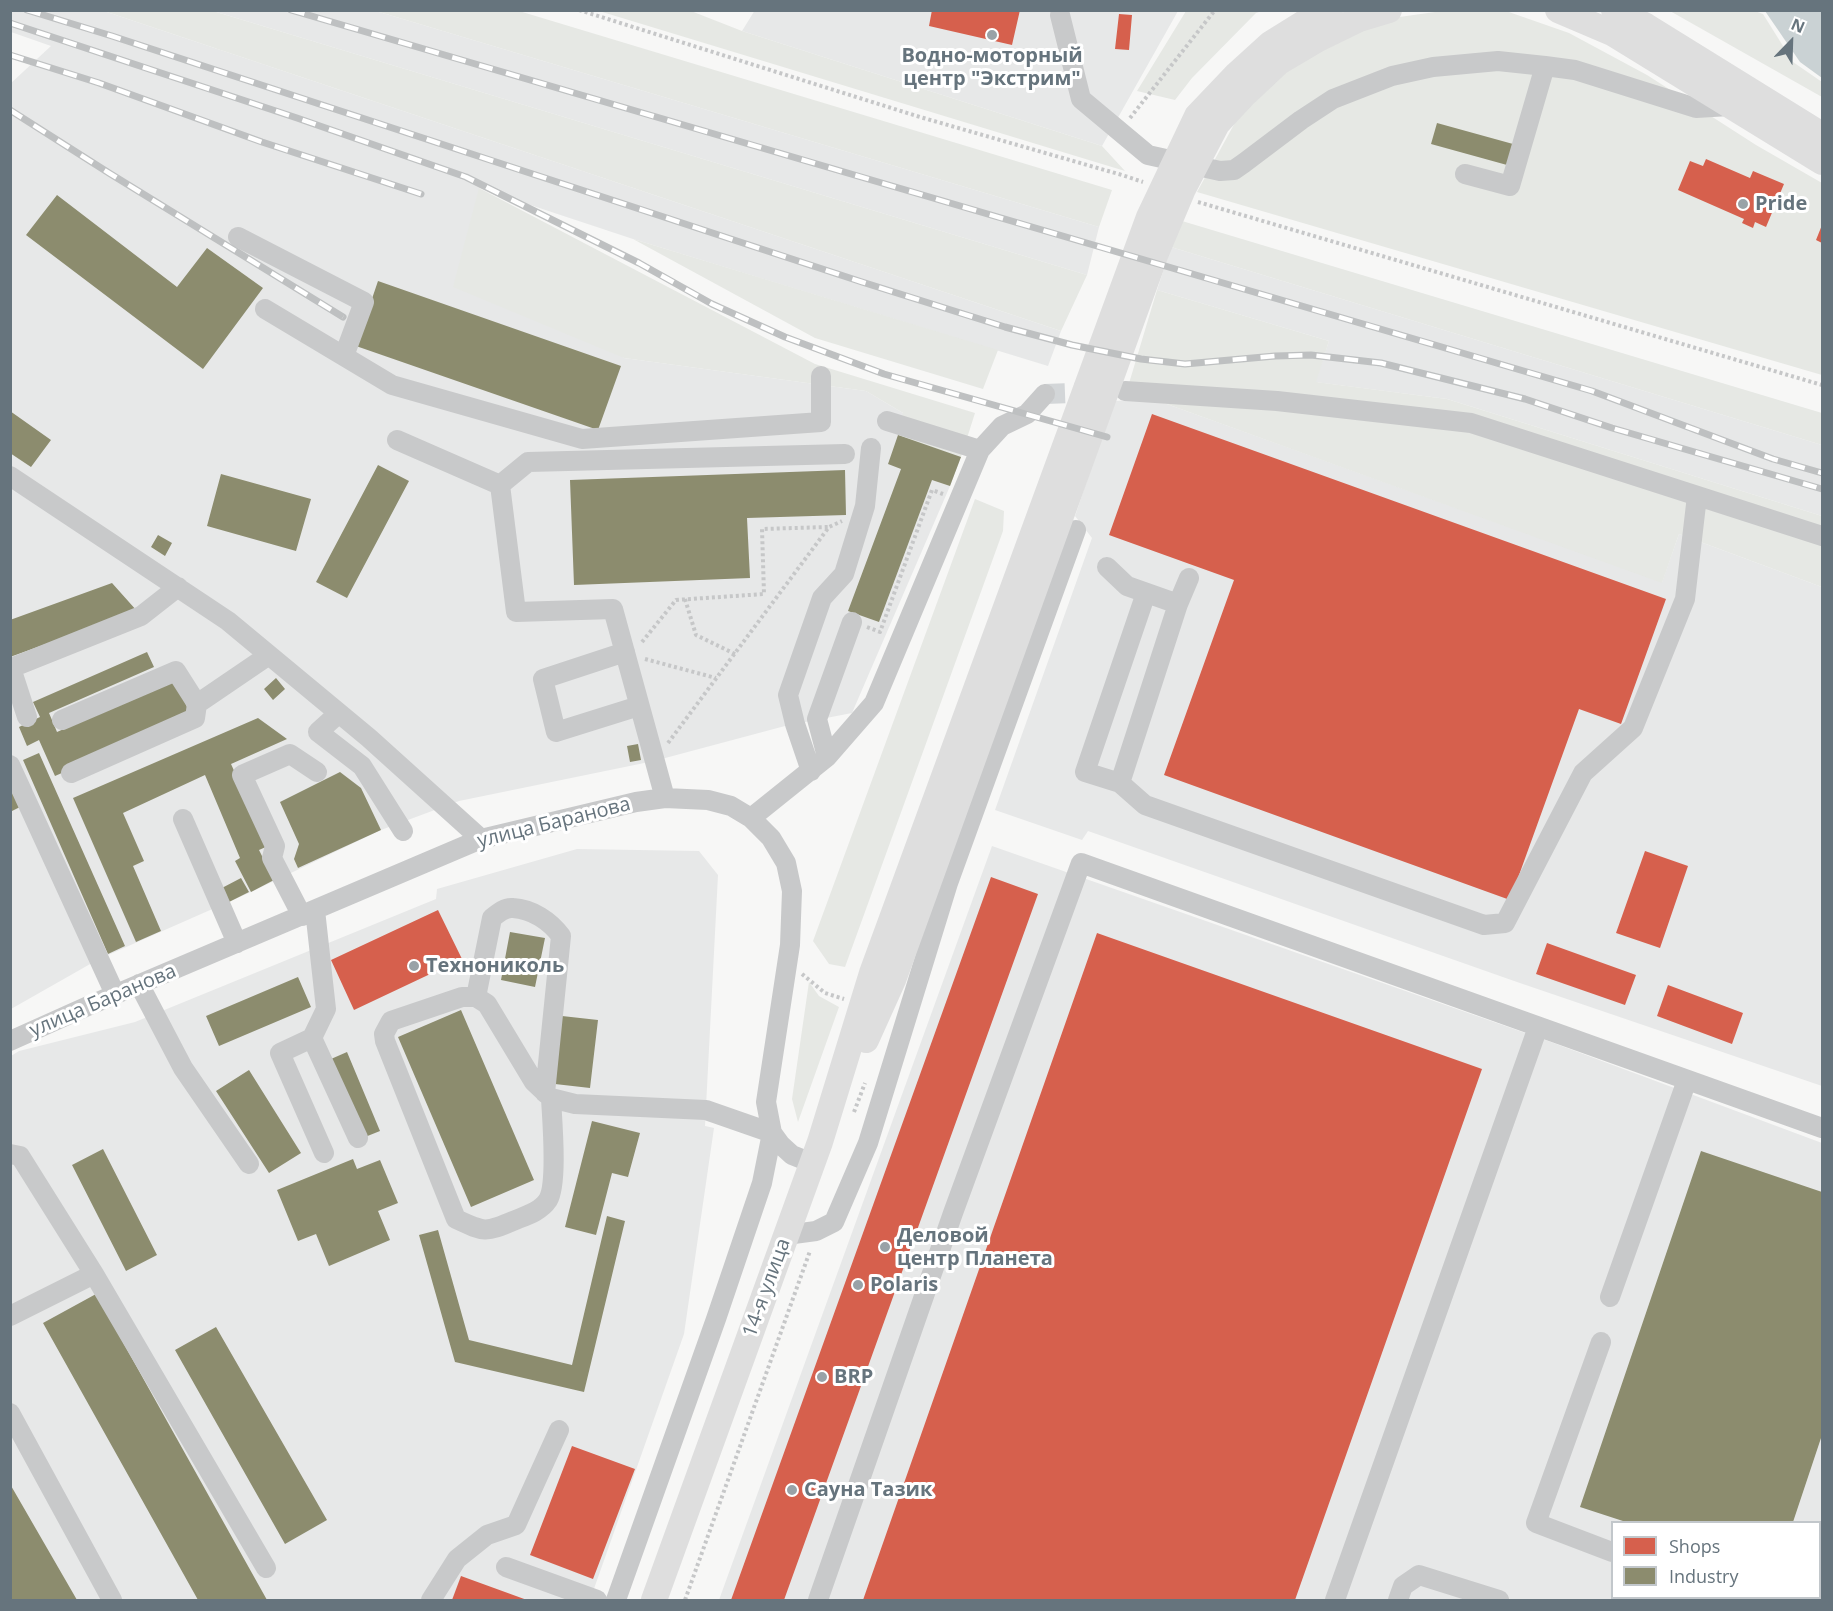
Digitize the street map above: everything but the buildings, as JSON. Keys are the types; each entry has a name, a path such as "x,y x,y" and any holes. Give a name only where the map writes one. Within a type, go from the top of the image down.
{"main road":[{"path":"1207,120 1236,74 1270,44 1330,10"},
{"path":"1207,120 1279,62 1318,39 1359,20 1389,10"},
{"path":"1558,10 1612,33 1822,162"},
{"path":"1614,10 1646,26 1822,135"},
{"name":"14-я улица","path":"654,1600 816,1152 883,976 1149,217 1207,120"}],"street":[{"path":"1060,15 1081,99 1148,155 1220,171 1234,170 1333,99 1392,76 1433,67 1498,61 1545,66 1575,70 1696,108 1729,105"},
{"path":"1465,174 1510,186 1545,66"},
{"path":"238,237 364,302 344,356"},
{"path":"265,309 392,385 582,439 821,422 821,376"},
{"path":"1125,391 1277,401 1471,423 1822,536"},
{"path":"750,818 811,771 874,704 980,450 1002,426 1027,414 1045,394"},
{"path":"887,421 980,450"},
{"path":"397,440 500,485"},
{"path":"811,771 788,695 822,598 844,574 865,506 871,448"},
{"path":"500,485 528,462 845,454"},
{"path":"10,476 228,621 339,713 481,839"},
{"path":"500,485 516,612 613,609 636,650 639,706 665,798"},
{"path":"1146,593 1085,772 1120,783 1145,805 1484,925 1504,923 1583,773 1633,728 1685,599 1697,496"},
{"path":"786,1235 816,1231 834,1222 868,1143 948,883 1076,530"},
{"path":"1107,567 1127,586 1178,604"},
{"path":"1120,783 1178,604 1189,578"},
{"path":"27,717 11,668 141,616 178,587"},
{"path":"826,757 817,719 852,622"},
{"path":"636,650 543,679 556,732 639,706"},
{"path":"71,773 195,718 198,704 269,655"},
{"path":"62,720 176,671 198,704"},
{"path":"339,713 318,732 363,766 403,831"},
{"path":"317,772 290,754 242,775 275,846 272,858 309,913 326,1009 312,1038 280,1053 324,1153"},
{"path":"10,765 115,994"},
{"name":"улица Баранова","path":"10,1041 115,994 481,839 636,802 665,798 708,800 731,806 750,818 771,838 786,863 792,891 790,945 766,1102 772,1133"},
{"path":"183,819 237,943"},
{"path":"818,1600 953,1213 1081,863 1822,1128"},
{"path":"476,998 492,918 500,911 512,907 542,917 554,926 561,936 548,1096 553,1185 548,1199 538,1210 490,1231 456,1220 384,1034 391,1021 462,996 476,998 487,1004 534,1082 548,1096 575,1104 706,1110 772,1133 792,1155 816,1152"},
{"path":"139,984 183,1068 249,1164"},
{"path":"1335,1600 1538,1027"},
{"path":"312,1038 358,1138"},
{"path":"1610,1297 1687,1080"},
{"path":"616,1600 728,1285 762,1183 772,1133"},
{"path":"10,1154 20,1156 94,1274 266,1568"},
{"path":"10,1316 94,1274"},
{"path":"1601,1342 1536,1523 1611,1552"},
{"path":"10,1413 112,1600"},
{"path":"431,1600 457,1559 487,1535 516,1525 559,1430"},
{"path":"506,1567 597,1600"},
{"path":"1398,1600 1403,1586 1419,1575 1499,1600"}],"path":[{"path":"579,10 920,117 1122,175"},
{"path":"1119,131 1215,10"},
{"path":"1195,201 1822,386"},
{"path":"852,622 880,632 932,490 959,500"},
{"path":"650,747 668,744 829,527 848,516"},
{"path":"716,678 644,658 636,650 676,600 764,594 762,529 829,527"},
{"path":"686,599 696,635 735,654"},
{"path":"644,658 646,669"},
{"path":"802,974 825,993 848,1000"},
{"path":"852,1118 868,1074"},
{"path":"685,1600 816,1231"}],"shaded area":[{"path":"755,10 1178,11 1102,146 742,31"},
{"path":"11,11 104,11 1061,331 1048,366 633,239 479,188 624,358 866,391 903,413 961,457 852,713 785,726 654,761 459,801 381,830 251,892 99,959 11,1009 10,84 51,46 11,32"},
{"path":"104,11 213,11 1087,275 1061,331"},
{"path":"213,11 376,11 1099,227 1087,275"},
{"path":"376,11 519,11 1112,190 1099,227"},
{"path":"599,11 691,11 742,31 1102,146 1125,171"},
{"path":"1186,11 1262,11 1256,13 1192,78 1175,100 1137,91"},
{"path":"1506,11 1569,33 1647,75 1756,145 1822,183 1822,375 1197,192 1237,119 1294,64 1385,19 1435,12"},
{"path":"1670,11 1755,11 1763,14 1793,62 1822,82 1822,97"},
{"path":"1765,11 1822,11 1822,78 1800,62"},
{"path":"479,188 815,364 975,413 961,457 898,435 903,413 866,391 624,358 453,287"},
{"path":"1182,221 1822,413 1822,445 1171,247"},
{"path":"633,239 998,350 983,389 815,338"},
{"path":"1171,247 1822,445 1822,516 1447,399 1315,382 1329,341 1157,290"},
{"path":"1157,290 1329,341 1316,382 1447,399 1822,516 1822,587 1679,534 1662,583 1153,399 1124,400"},
{"path":"1153,399 1662,582 1679,534 1822,587 1822,1086 1517,982 1088,831 1082,840 995,810 1092,538 1075,516 1114,401"},
{"path":"975,499 1004,511 1003,531 845,967 829,964 813,941"},
{"path":"992,846 1551,1042 1822,1143 1822,1600 719,1600"},
{"path":"577,849 699,851 718,875 705,1126 714,1128 684,1334 590,1600 11,1600 11,1056 19,1051 135,1022 436,899 437,889"},
{"path":"809,982 819,996 839,1007 798,1122 792,1099"}],"tunnel":[{"path":"1045,394 1096,392"}],"railway":[{"path":"27,10 862,282 1005,327 1072,345 1141,359 1185,364 1311,355 1381,363 1525,399 1612,428 1822,489"},
{"path":"291,10 1592,391 1773,459 1822,473"},
{"path":"10,23 297,118 466,177 639,263 712,304 785,337 884,374 1107,437"},
{"path":"10,55 99,83 262,142 421,194"},
{"path":"10,110 343,317"}],"place":[{"name":"Водно-моторный центр \"Экстрим\"","path":"992,35"},
{"name":"Pride","path":"1743,204"},
{"name":"Технониколь","path":"414,966"},
{"name":"Деловой центр Планета","path":"885,1247"},
{"name":"Polaris","path":"858,1285"},
{"name":"BRP","path":"822,1377"},
{"name":"Сауна Тазик","path":"792,1490"}]}
